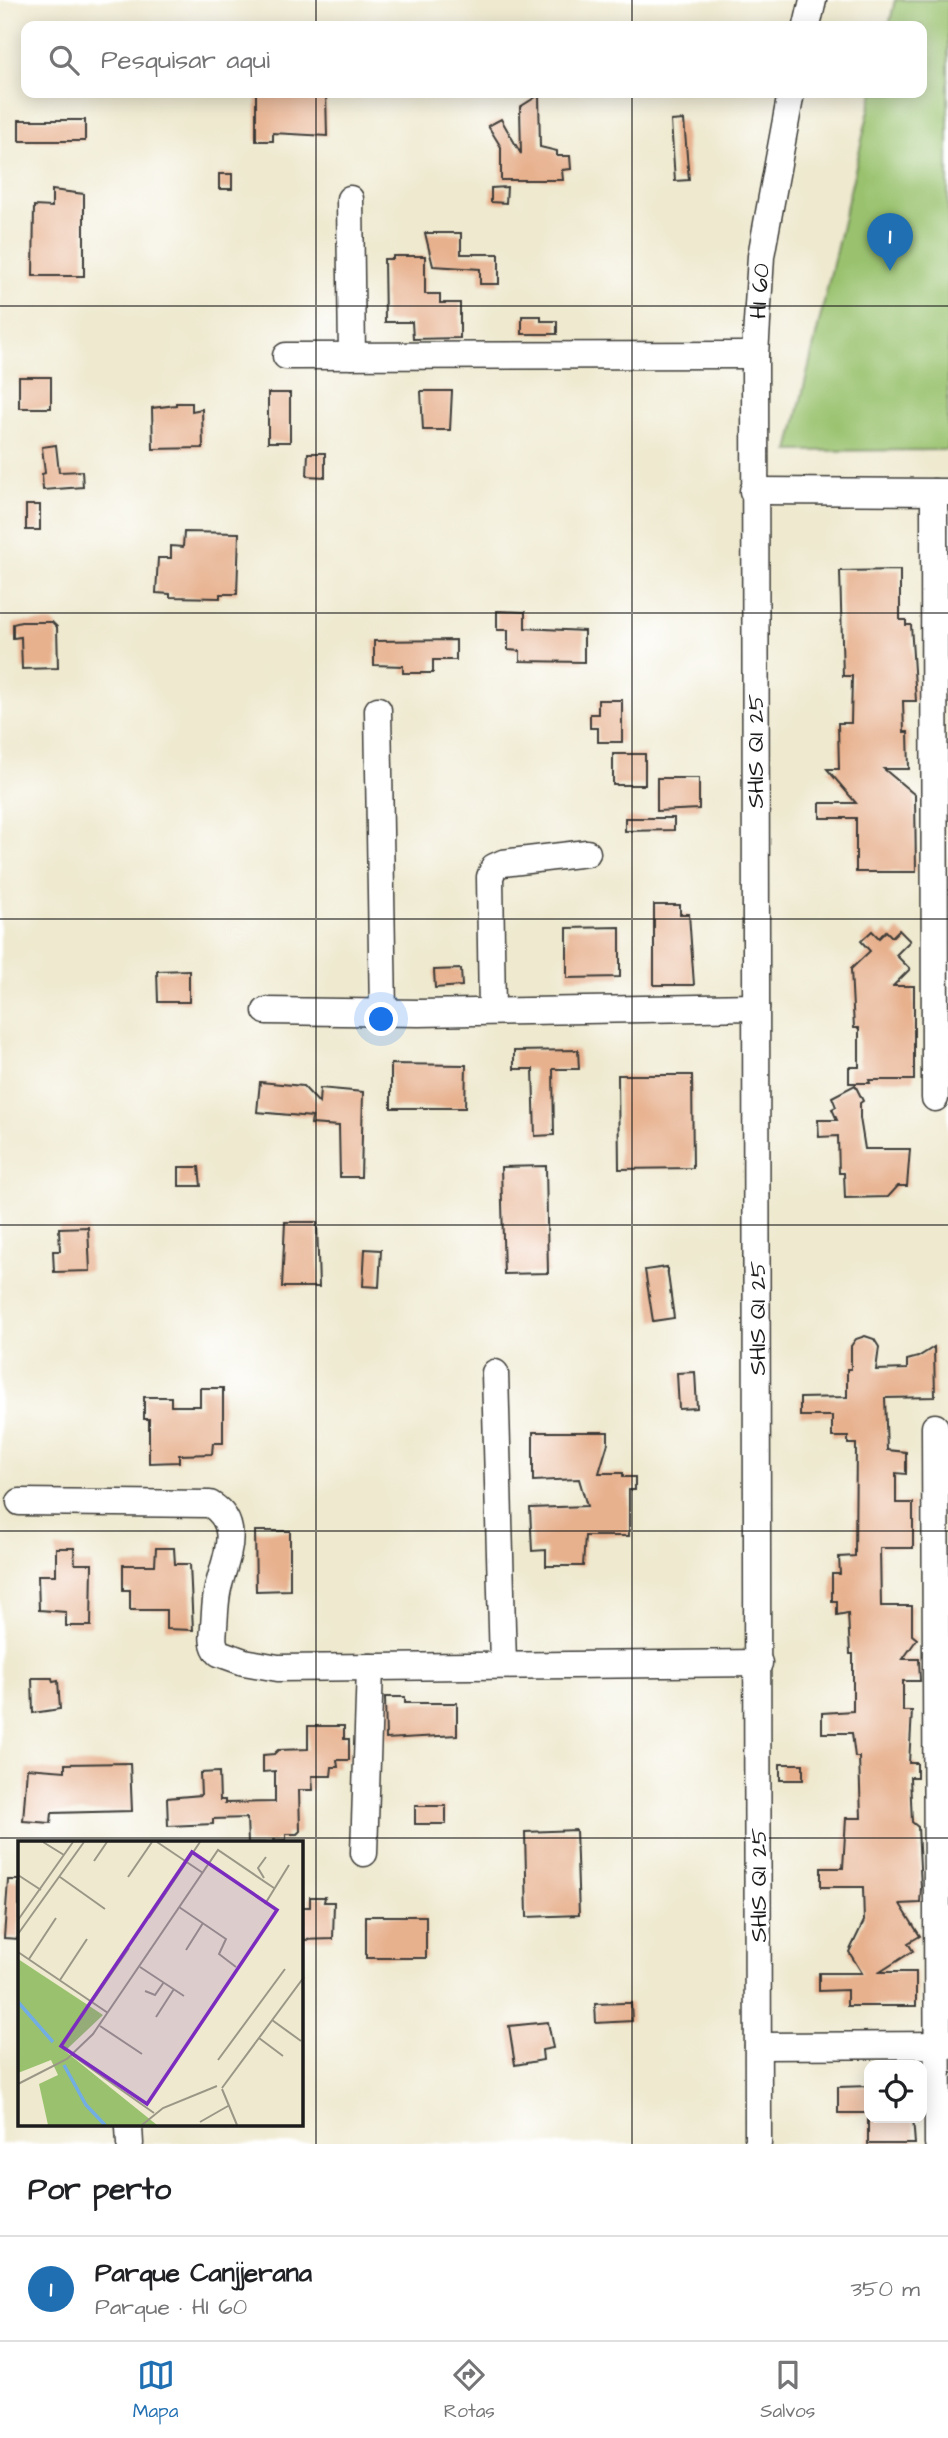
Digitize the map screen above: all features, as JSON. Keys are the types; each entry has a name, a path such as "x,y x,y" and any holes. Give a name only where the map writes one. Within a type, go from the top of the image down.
{"street":[{"path":"808,21 813,0"},
{"name":"HI 60","path":"754,491 755,355 761,256 790,98"},
{"path":"350,199 352,356"},
{"path":"286,356 755,355"},
{"path":"754,491 941,492 935,1098"},
{"name":"SHIS QI 25","path":"754,491 759,1663 758,2144"},
{"path":"378,710 383,1013"},
{"path":"492,1011 490,877 494,867 503,863 587,853"},
{"path":"266,1011 383,1013 756,1007"},
{"path":"495,1373 503,1664"},
{"path":"935,1427 943,2045 938,2144"},
{"path":"20,1502 210,1504 227,1518 230,1528 226,1569 216,1595 213,1641 219,1653 244,1662 278,1668 759,1663"},
{"path":"364,1853 370,1667"},
{"path":"758,2046 943,2045"}],"green space":[{"path":"895,0 948,0 948,450 789,451 872,98 927,98 927,21 890,21"}],"building":[{"path":"256,98 326,98 327,136 273,133 273,141 256,141"},
{"path":"539,98 540,147 557,151 557,156 570,156 571,169 562,170 563,180 501,180 501,147 488,126 501,119 521,154 520,107"},
{"path":"19,120 85,120 85,141 19,141"},
{"path":"684,120 689,180 675,181 671,121"},
{"path":"219,174 232,174 232,189 219,189"},
{"path":"507,187 506,203 491,202 491,188"},
{"path":"52,190 84,194 84,276 33,276 34,206 52,207"},
{"path":"425,233 461,233 461,254 499,254 499,284 480,284 480,269 433,266"},
{"path":"393,256 425,256 425,294 440,294 440,303 460,303 460,338 413,339 412,322 385,322 384,259 393,259"},
{"path":"522,316 541,316 541,321 557,321 557,334 522,334"},
{"path":"19,377 51,377 51,408 19,408"},
{"path":"421,391 452,391 450,430 423,430"},
{"path":"268,393 290,393 290,442 268,442"},
{"path":"192,403 192,411 202,409 203,448 153,449 152,408"},
{"path":"56,445 59,472 82,471 83,487 43,490 42,474 45,473 42,447"},
{"path":"308,453 325,453 325,477 307,476"},
{"path":"26,505 40,505 40,530 26,530"},
{"path":"184,532 239,533 237,594 220,594 220,598 170,597 170,594 156,593 158,558 171,558 171,546 183,547"},
{"path":"900,570 900,620 906,620 906,625 911,625 916,701 903,701 904,732 908,732 909,769 884,769 915,795 916,872 856,872 856,818 820,818 820,803 856,803 827,769 839,769 838,723 851,723 852,676 843,676 840,571"},
{"path":"497,611 525,612 525,628 584,631 584,662 520,661 520,651 508,650 508,630 497,630"},
{"path":"52,622 57,627 58,668 22,669 21,637 13,638 13,624"},
{"path":"456,640 456,660 433,660 433,673 403,673 403,666 374,665 374,641"},
{"path":"598,700 622,700 622,742 598,742 598,728 590,728 590,714 598,714"},
{"path":"613,754 645,754 645,785 613,785"},
{"path":"657,778 699,778 699,809 657,811"},
{"path":"625,818 674,818 674,830 625,831"},
{"path":"654,905 680,905 680,914 689,914 694,985 654,985"},
{"path":"620,927 620,977 567,978 567,928"},
{"path":"899,930 910,941 896,955 910,969 893,986 914,986 914,1080 849,1083 849,1067 859,1067 859,1028 854,1028 851,969 870,951 861,941 872,931 879,938 886,931 892,937"},
{"path":"461,969 462,986 435,988 434,970"},
{"path":"189,970 189,1002 158,1002 157,971"},
{"path":"578,1050 579,1069 553,1069 554,1135 535,1136 533,1069 514,1069 514,1051"},
{"path":"391,1064 466,1065 465,1108 391,1108"},
{"path":"618,1075 692,1075 693,1168 619,1169"},
{"path":"260,1082 303,1086 319,1103 320,1088 363,1092 361,1177 340,1177 339,1126 311,1124 312,1117 257,1112"},
{"path":"855,1085 863,1101 860,1103 860,1118 865,1149 910,1149 907,1186 898,1186 888,1197 845,1198 844,1173 839,1173 838,1136 819,1137 818,1120 837,1120 832,1109 836,1107 832,1097"},
{"path":"546,1166 548,1273 504,1274 501,1167"},
{"path":"179,1167 199,1167 201,1186 179,1186"},
{"path":"285,1222 317,1222 319,1287 282,1287"},
{"path":"88,1227 90,1271 54,1272 53,1251 60,1251 59,1228"},
{"path":"365,1249 381,1250 379,1287 363,1286"},
{"path":"667,1267 674,1318 653,1321 645,1270"},
{"path":"865,1336 874,1339 879,1347 876,1370 907,1369 907,1360 934,1347 935,1397 885,1398 887,1450 906,1452 906,1474 896,1473 896,1503 913,1503 913,1548 880,1548 881,1606 912,1606 912,1635 917,1639 903,1659 919,1659 920,1681 903,1681 903,1711 912,1711 909,1763 917,1763 917,1777 910,1777 912,1822 918,1827 921,1888 920,1903 900,1904 920,1936 908,1943 913,1951 880,1972 916,1972 916,2006 847,2006 847,1990 819,1991 819,1973 862,1973 849,1952 864,1921 863,1887 821,1887 821,1868 843,1868 846,1818 861,1818 859,1757 855,1757 852,1733 822,1733 822,1713 853,1711 853,1654 850,1654 848,1613 837,1615 837,1601 832,1601 832,1574 840,1574 839,1557 855,1556 856,1444 848,1444 848,1437 832,1437 832,1416 800,1416 800,1398 847,1397 847,1369 851,1369 851,1346 856,1339"},
{"path":"695,1372 697,1408 679,1409 677,1373"},
{"path":"200,1388 223,1388 223,1443 213,1443 212,1454 179,1455 179,1462 149,1463 149,1419 144,1419 144,1397 171,1397 171,1406 200,1406"},
{"path":"533,1432 608,1432 608,1443 599,1473 623,1473 623,1477 635,1477 635,1490 629,1490 629,1536 585,1536 583,1566 546,1566 546,1550 532,1551 530,1508 587,1506 579,1479 533,1481"},
{"path":"255,1531 290,1531 290,1590 256,1591"},
{"path":"56,1548 74,1548 75,1564 92,1564 91,1626 66,1626 66,1612 39,1610 38,1575 56,1575"},
{"path":"156,1548 174,1548 175,1564 190,1564 193,1630 166,1629 166,1610 130,1610 130,1590 123,1590 123,1565 155,1565"},
{"path":"32,1678 52,1678 53,1682 58,1681 60,1709 33,1713"},
{"path":"385,1697 405,1697 405,1703 457,1703 457,1735 386,1739"},
{"path":"308,1726 344,1726 344,1739 349,1739 349,1760 337,1760 338,1767 332,1767 331,1776 312,1776 313,1790 299,1790 300,1831 297,1834 286,1834 286,1840 248,1841 247,1818 213,1819 213,1824 168,1826 167,1798 201,1795 200,1773 219,1772 220,1800 225,1800 225,1803 275,1802 275,1771 263,1772 263,1755 274,1754 278,1750 308,1749"},
{"path":"130,1763 132,1811 52,1813 51,1823 23,1821 27,1768 65,1771 65,1764"},
{"path":"780,1764 803,1764 803,1780 780,1780"},
{"path":"415,1806 446,1806 446,1824 415,1824"},
{"path":"576,1830 579,1915 527,1917 525,1832"},
{"path":"8,1880 18,1880 18,1939 4,1938"},
{"path":"310,1897 325,1897 324,1902 334,1902 333,1939 303,1940 303,1907 310,1907"},
{"path":"366,1916 426,1916 426,1958 366,1958"},
{"path":"631,2003 632,2021 596,2023 595,2004"},
{"path":"548,2022 553,2048 542,2050 543,2060 515,2065 509,2026"},
{"path":"864,2086 864,2113 838,2113 838,2087"},
{"path":"868,2123 913,2123 915,2144 868,2144"}],"place":[{"name":"Parque Canjjerana","path":"890,271"}]}
